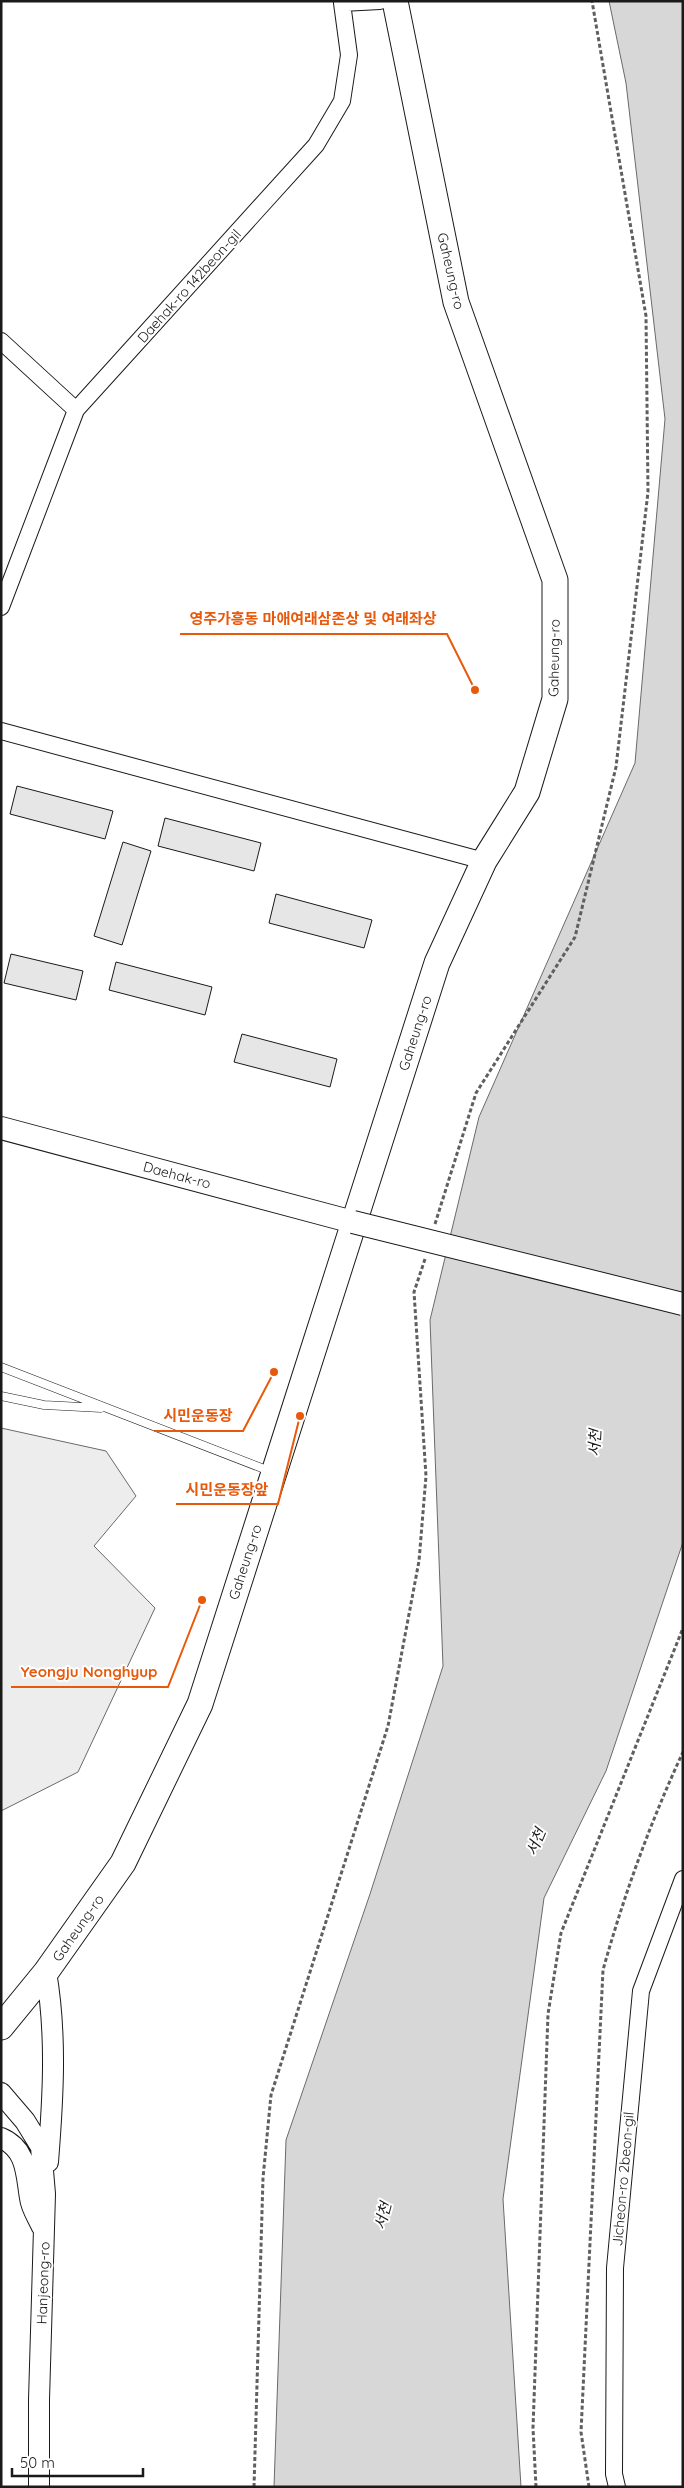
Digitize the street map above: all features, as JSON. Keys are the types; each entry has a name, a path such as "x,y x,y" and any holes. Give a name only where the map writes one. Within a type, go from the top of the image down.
{"main road":[{"name":"Gaheung-ro","path":"1,2027 46,1972 123,1863 200,1704 437,963 484,861 527,792 555,699 555,580 456,302 395,1"},
{"name":"Daehak-ro","path":"1,1128 353,1222 683,1304"}],"street":[{"name":"Daehak-ro 142beon-gil","path":"1,606 76,410 316,145 342,101 349,55 341,2 380,1"},
{"path":"1,341 76,410"},
{"path":"1,731 484,861"},
{"name":"Jicheon-ro 2beon-gil","path":"617,2487 614,2474 615,2268 641,1991 683,1879"},
{"path":"46,1972 53,2020 52,2112 46,2194"},
{"name":"Hanjeong-ro","path":"1,2093 25,2121 41,2147 46,2194 39,2400 39,2487"},
{"path":"1,2138 19,2150 28,2176 30,2200 45,2233"}],"lane":[{"path":"1,1366 273,1473"},
{"path":"1,1396 44,1405 109,1408"}],"path":[{"path":"435,1226 476,1093 575,937 616,766 648,492 646,316 592,1"},
{"path":"254,2487 263,2178 272,2095 388,1726 396,1688 419,1561 426,1476 414,1292 426,1254"},
{"path":"536,2487 533,2428 548,2014 561,1933 683,1628"},
{"path":"589,2487 581,2432 603,1970 621,1906 661,1799 683,1752"}],"shaded area":[{"path":"1,1428 106,1451 136,1496 94,1546 155,1608 78,1772 1,1811"}],"water":[{"name":"서천","path":"609,1 683,1 683,1542 606,1771 544,1898 503,2199 521,2487 274,2487 286,2140 370,1894 443,1666 430,1320 479,1117 635,763 665,419 626,83"}],"building":[{"path":"17,786 113,811 105,839 10,814"},
{"path":"165,818 261,843 254,871 158,846"},
{"path":"123,842 151,851 122,945 94,936"},
{"path":"276,894 372,920 364,948 269,923"},
{"path":"11,954 83,971 76,1000 4,983"},
{"path":"116,962 212,987 205,1015 109,990"},
{"path":"242,1034 337,1059 330,1087 234,1062"}],"place":[{"name":"영주가흥동 마애여래삼존상 및 여래좌상","path":"475,690"},
{"name":"시민운동장","path":"274,1372"},
{"name":"시민운동장앞","path":"300,1416"},
{"name":"Yeongju Nonghyup","path":"202,1600"}]}
